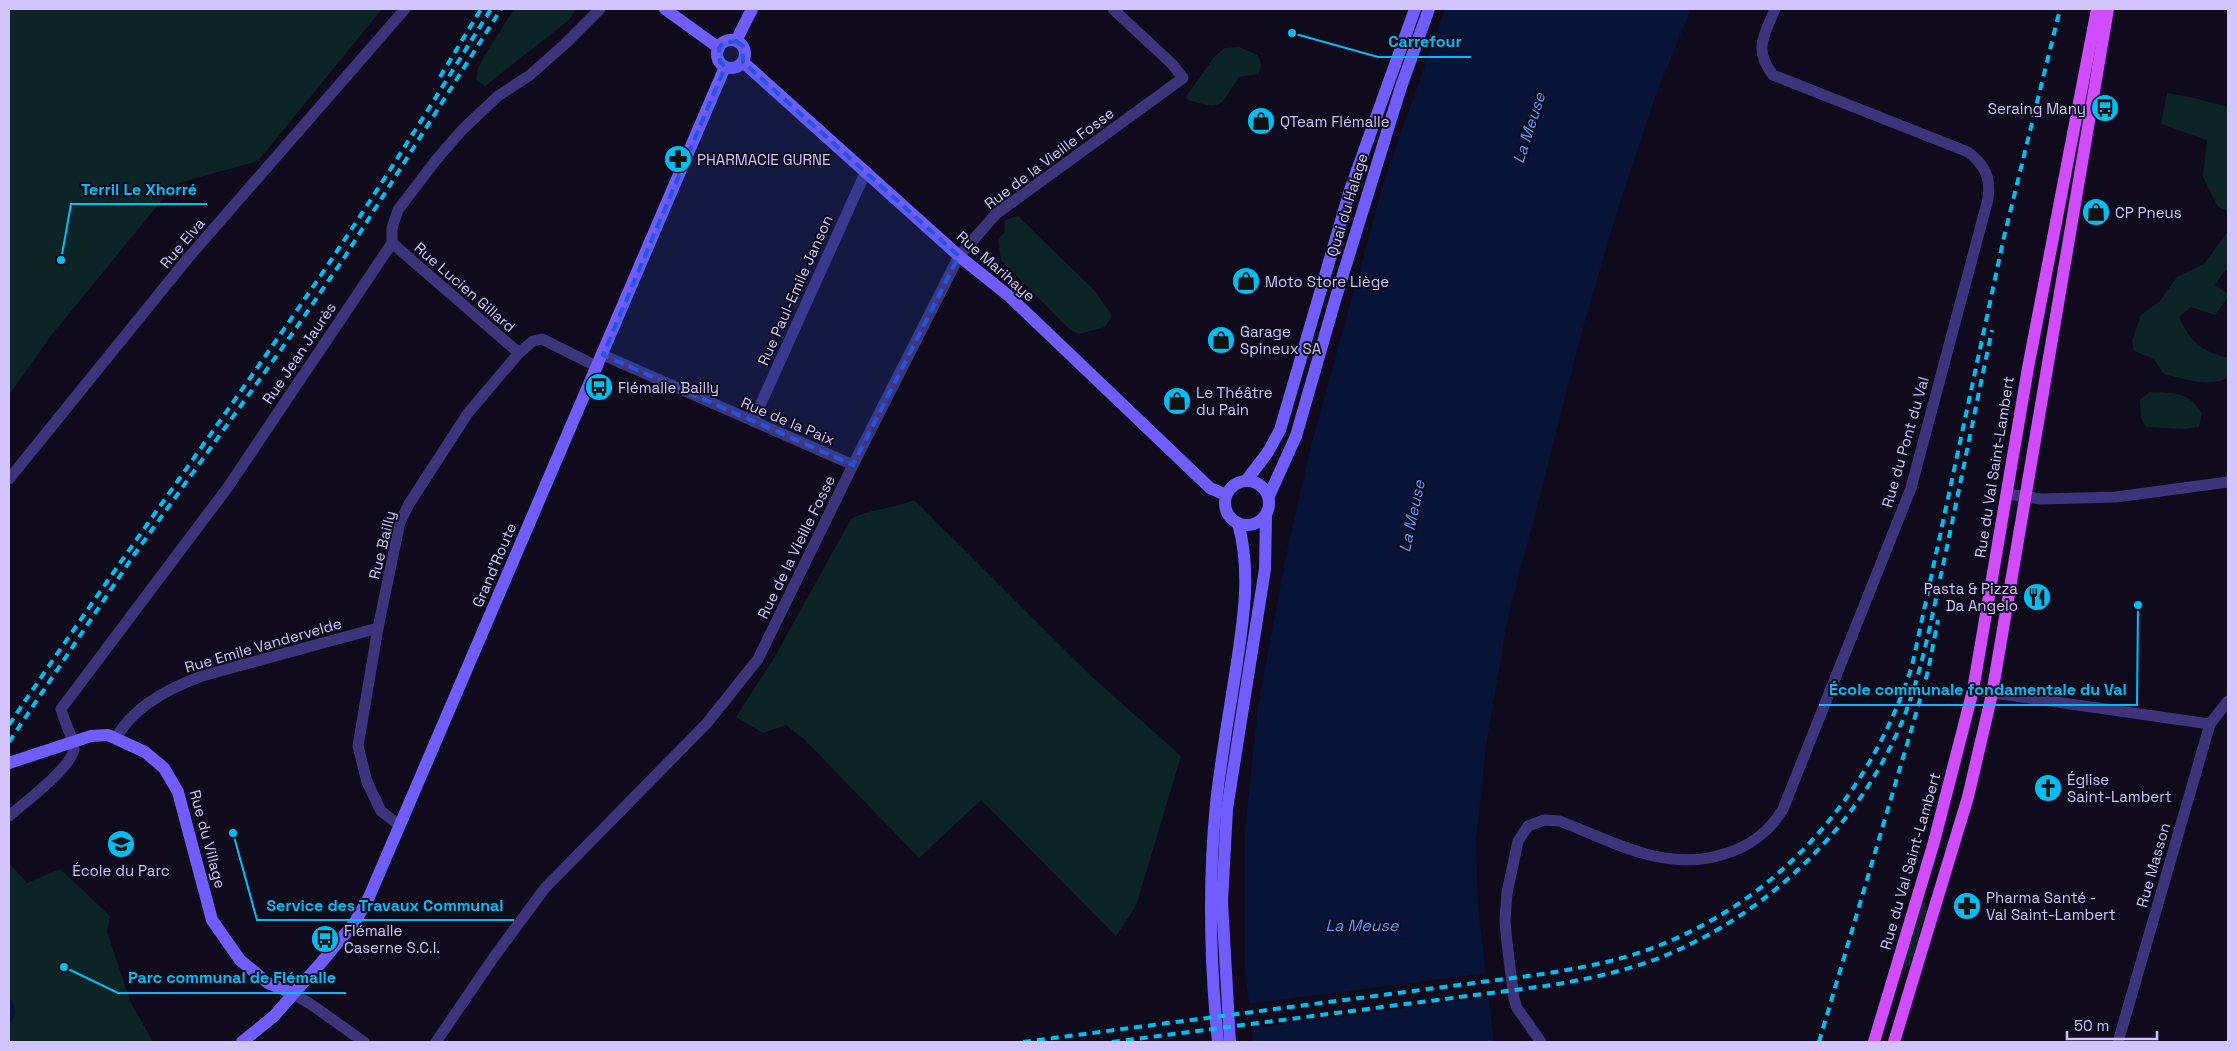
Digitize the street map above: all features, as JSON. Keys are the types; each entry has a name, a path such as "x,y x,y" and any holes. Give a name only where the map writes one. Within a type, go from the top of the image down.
{"main road":[{"name":"Rue du Val Saint-Lambert","path":"1874,1042 1934,842 1973,690 2028,368 2097,9"},
{"path":"1894,1042 1965,806 1992,694 2108,9"}],"street":[{"name":"Rue Elva","path":"9,479 188,258 405,9"},
{"name":"Rue Jean Jaurès","path":"73,741 65,724 61,709 228,487 392,243 392,228 398,210 436,160 462,130 498,96 530,75 600,9"},
{"path":"664,9 718,48"},
{"path":"736,41 752,9"},
{"name":"Rue de la Vieille Fosse","path":"436,1042 494,957 545,888 707,722 758,659 853,465 959,256 996,214 1183,78 1172,64 1113,9"},
{"name":"Quai du Halage","path":"1246,481 1268,452 1280,430 1350,190 1416,9"},
{"name":"Quai du Halage","path":"1269,496 1296,436 1336,297 1401,87 1429,9"},
{"name":"Rue du Pont du Val","path":"1541,1042 1517,1008 1514,999 1505,920 1507,893 1518,842 1528,826 1544,820 1560,821 1637,852 1675,861 1702,860 1746,846 1768,829 1783,808 1913,481 1988,199 1990,185 1986,172 1979,160 1968,152 1773,75 1765,64 1761,51 1764,37 1775,9"},
{"path":"736,41 743,46 746,54 743,62 738,67 732,69 725,67 720,62 717,56 718,48 723,43 736,41"},
{"name":"Rue Marihaye","path":"743,62 959,256 1009,296 1210,488 1226,495"},
{"name":"Grand'Route","path":"242,1042 274,1016 355,922 369,897 725,67"},
{"name":"Rue Paul-Emile Janson","path":"753,421 866,171"},
{"name":"Rue Lucien Gillard","path":"392,243 518,353"},
{"name":"Rue Bailly","path":"399,825 381,811 367,782 358,746 378,628 400,522 409,504 468,413 518,353 533,341 542,339 600,361"},
{"name":"Rue de la Paix","path":"600,361 753,421 853,465"},
{"path":"1246,481 1262,486 1269,496 1269,510 1266,516 1256,524 1238,524 1232,520 1226,508 1226,495 1234,485 1246,481"},
{"path":"2007,494 2042,499 2126,496 2228,482"},
{"path":"1230,1042 1222,902 1227,809 1265,569 1266,516"},
{"path":"1218,1042 1212,982 1210,900 1216,804 1244,606 1244,543 1238,524"},
{"name":"Rue Emile Vandervelde","path":"116,738 123,725 134,714 180,685 202,676 378,628"},
{"path":"1973,690 2210,724"},
{"name":"Rue Masson","path":"2118,1042 2210,724 2228,701"},
{"name":"Rue du Village","path":"9,763 91,736 116,738 145,752 164,768 178,792 194,844 212,920 240,960 268,983 292,993"},
{"path":"9,816 59,773 74,750 73,741"},
{"path":"292,993 364,1042"}],"highlighted area":[{"path":"736,41 743,46 743,62 959,256 853,465 603,355 725,67 720,62 719,48 723,43"}],"green space":[{"path":"9,9 382,9 258,161 175,184 50,337 9,395"},
{"path":"514,9 576,9 569,20 485,86 476,80 478,68"},
{"path":"1239,47 1258,55 1261,64 1259,74 1239,77 1220,104 1209,105 1188,100 1186,97 1215,56 1225,48"},
{"path":"2167,93 2228,107 2228,211 2218,207 2203,177 2207,140 2161,124"},
{"path":"1018,216 1095,291 1112,316 1105,327 1079,334 1070,330 1001,260 998,239 1004,233 1005,220"},
{"path":"2228,231 2228,269 2215,285 2228,294 2228,297 2215,315 2191,307 2179,317 2188,333 2198,345 2228,358 2228,377 2213,382 2205,382 2164,374 2154,359 2134,351 2132,341 2141,315 2160,301 2177,277 2204,264"},
{"path":"2149,392 2173,393 2192,401 2202,414 2199,427 2183,429 2146,427 2141,418 2140,400"},
{"path":"914,500 1091,676 1181,756 1136,906 1116,936 981,800 919,858 806,741 786,725 763,733 736,717 774,658 851,519 859,515"},
{"path":"9,863 27,883 60,869 110,916 107,932 131,1003 153,1042 9,1042"},
{"path":"1925,902 1927,907 1910,965 1905,967 1903,963 1921,904"}],"water":[{"name":"La Meuse","path":"1445,9 1691,9 1654,100 1619,205 1587,313 1507,622 1486,746 1476,841 1478,907 1494,1042 1253,1042 1245,967 1245,830 1258,707 1286,556 1311,446 1385,178"},
{"path":"9,997 16,1014 9,1025"}],"pier":[{"path":"1488,973 1491,997 1249,1029 1246,1004"}],"railway":[{"path":"440,77 481,9"},
{"path":"9,725 323,272 491,9"},
{"path":"9,742 134,555 290,337 344,258 501,9"},
{"path":"1023,1042 1543,974 1610,961 1632,955 1682,936 1728,910 1770,880 1808,845 1841,806 1869,762 1893,716 1912,666 2004,237 2060,9"},
{"path":"1112,1042 1545,986 1603,975 1659,958 1699,940 1737,918 1773,892 1806,862 1836,830 1862,795 1885,757 1904,717 1928,637 1992,330"},
{"path":"1819,1042 1928,671 1938,620"}],"place":[{"name":"Carrefour","path":"1292,33"},
{"name":"Seraing Many","path":"2105,108"},
{"name":"QTeam Flémalle","path":"1261,121"},
{"name":"PHARMACIE GURNE","path":"678,159"},
{"name":"CP Pneus","path":"2096,212"},
{"name":"Terril Le Xhorré","path":"61,260"},
{"name":"Moto Store Liège","path":"1246,281"},
{"name":"Garage Spineux SA","path":"1221,340"},
{"name":"Flémalle Bailly","path":"599,387"},
{"name":"Le Théâtre du Pain","path":"1177,401"},
{"name":"Pasta & Pizza Da Angelo","path":"2037,597"},
{"name":"École communale fondamentale du Val","path":"2138,605"},
{"name":"Église Saint-Lambert","path":"2048,788"},
{"name":"Service des Travaux Communal","path":"233,833"},
{"name":"École du Parc","path":"121,844"},
{"name":"Pharma Santé - Val Saint-Lambert","path":"1967,906"},
{"name":"Flémalle Caserne S.C.I.","path":"325,939"},
{"name":"Parc communal de Flémalle","path":"64,967"}]}
